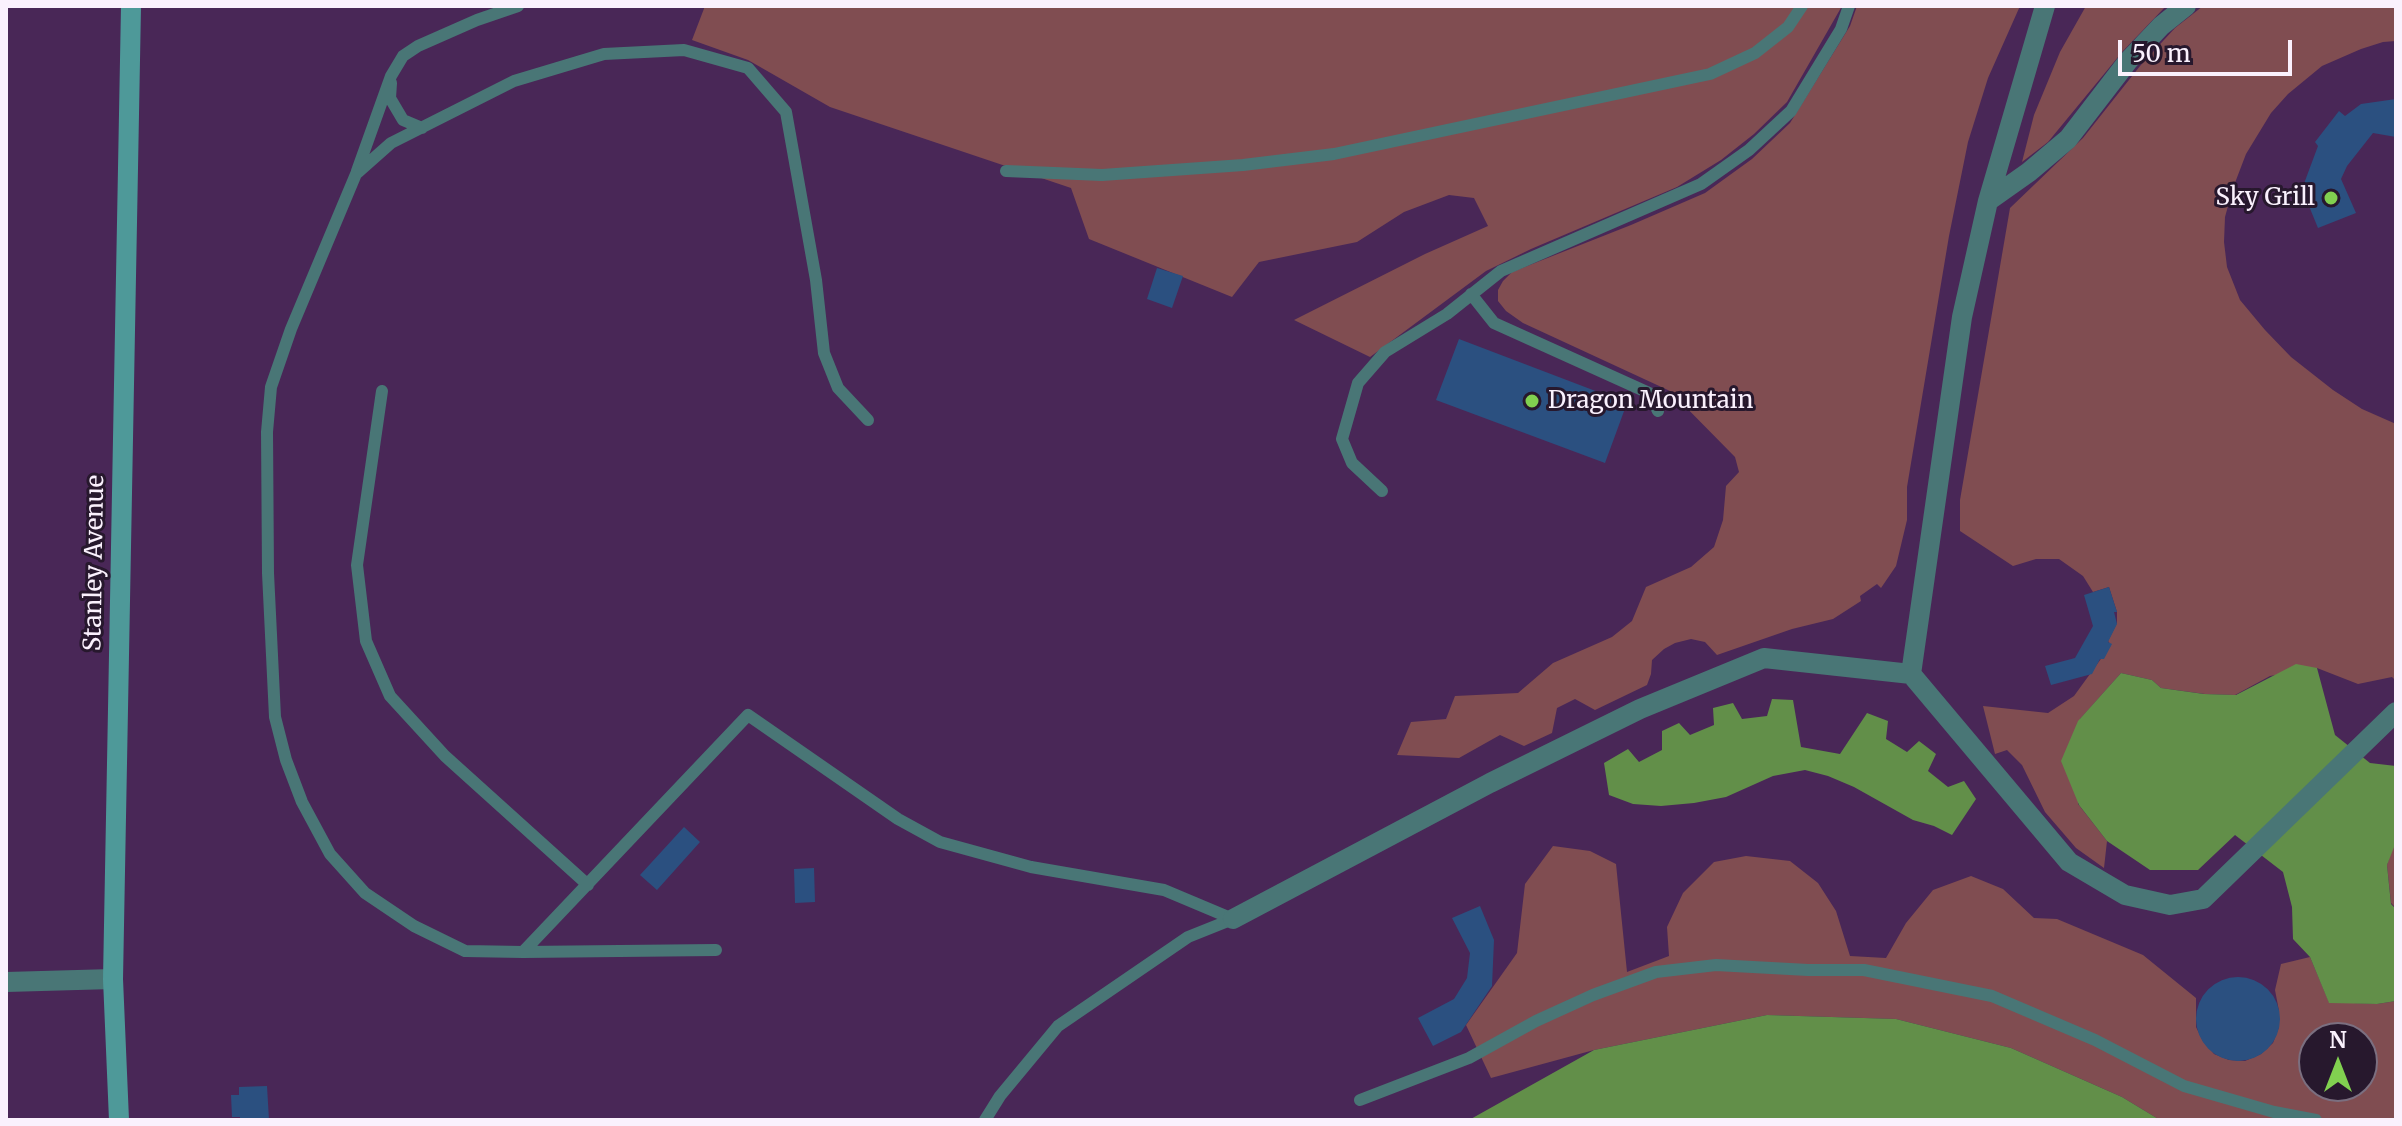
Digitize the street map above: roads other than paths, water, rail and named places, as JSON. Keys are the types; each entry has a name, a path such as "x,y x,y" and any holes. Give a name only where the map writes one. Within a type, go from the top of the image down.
{"main road":[{"name":"Stanley Avenue","path":"119,1120 113,979 131,6"}],"street":[{"path":"1911,674 1962,317 1988,201 2045,6"},
{"path":"1988,201 2068,139 2128,61 2161,26 2186,6"},
{"path":"1233,919 1490,783 1640,709 1764,658 1911,674 2069,862 2125,895 2170,905 2203,899 2396,712"},
{"path":"6,982 113,979"}],"lane":[{"path":"518,6 477,20 418,46 403,56 391,76 356,174 291,329 271,387 267,432 268,573 275,717 286,760 302,802 330,854 365,893 414,926 465,951 716,950"},
{"path":"1006,171 1102,175 1243,165 1334,154 1710,74 1755,53 1788,27 1802,6"},
{"path":"1382,491 1352,463 1342,439 1358,383 1385,352 1447,314 1501,271 1701,184 1749,150 1791,111 1841,29 1849,6"},
{"path":"356,174 391,143 514,81 604,54 684,50 748,68 786,112 816,280 824,353 838,388 868,420"},
{"path":"391,76 390,98 403,120 422,128"},
{"path":"1471,294 1494,323 1649,393 1658,411"},
{"path":"382,391 357,565 366,641 390,696 426,736 588,885"},
{"path":"523,952 748,715 898,819 940,842 1031,867 1164,890 1233,919"},
{"path":"985,1120 1000,1096 1058,1026 1188,937 1233,919"},
{"path":"1360,1100 1469,1058 1536,1021 1593,995 1656,972 1716,965 1864,970 1992,996 2095,1040 2184,1086 2274,1112 2316,1120"}],"place":[{"name":"Sky Grill","path":"2331,198"},
{"name":"Dragon Mountain","path":"1532,401"}]}
